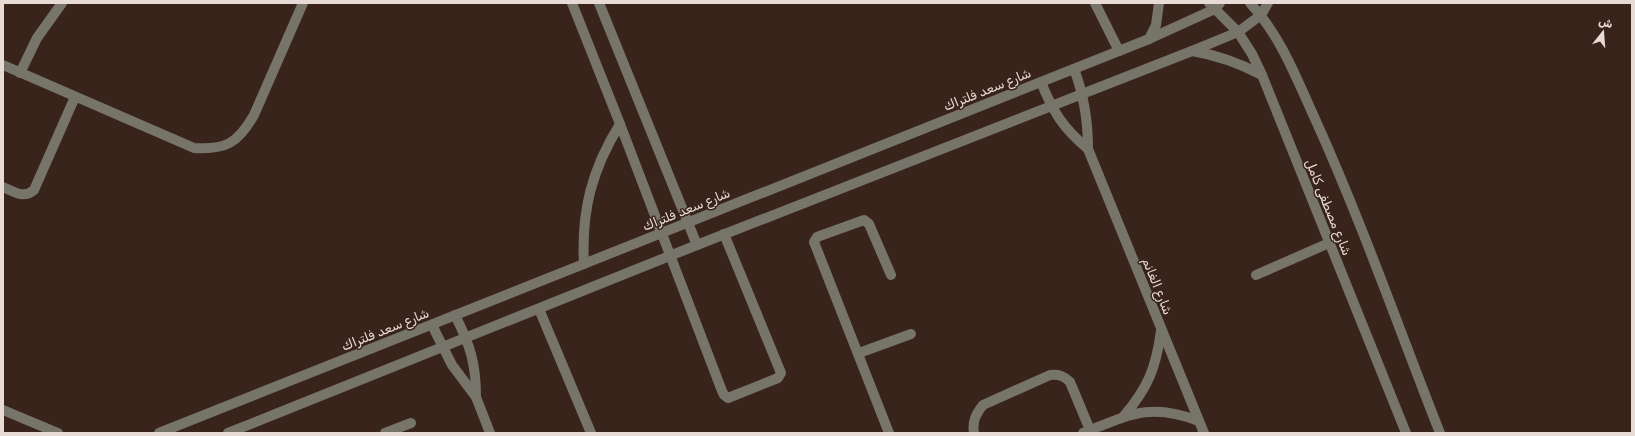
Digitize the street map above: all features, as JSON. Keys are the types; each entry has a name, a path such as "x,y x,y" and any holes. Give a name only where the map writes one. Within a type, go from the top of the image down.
{"street":[{"path":"20,73 37,38 62,3"},
{"path":"3,65 194,148 213,149 230,143 244,131 254,115 303,3"},
{"path":"572,3 722,391 728,398 778,378 781,373 724,234"},
{"path":"599,3 697,245"},
{"path":"1094,3 1119,51"},
{"path":"1149,39 1156,24 1159,3"},
{"name":"شارع مصطفى كامل","path":"1250,3 1273,30 1321,133 1440,433"},
{"path":"228,433 670,257 724,234 1238,32 1261,15 1268,3"},
{"name":"شارع سعد فلتراك","path":"159,433 1149,39 1214,5"},
{"name":"شارع مصطفى كامل","path":"1214,5 1238,32 1252,54 1262,75 1406,433"},
{"path":"1192,51 1228,59 1262,75"},
{"name":"شارع الغانم","path":"1074,69 1083,94 1086,112 1088,149 1204,433"},
{"name":"شارع الغانم","path":"1041,82 1051,106 1067,130 1088,149"},
{"path":"3,187 25,195 30,194 34,190 75,97"},
{"path":"584,264 584,227 590,191 602,156 620,124"},
{"path":"889,433 859,353 814,242 817,237 864,220 869,224 891,275"},
{"path":"1256,276 1329,243"},
{"path":"539,309 591,433"},
{"path":"455,315 467,338 474,364 476,397"},
{"path":"432,325 442,347 460,376 476,397 490,433"},
{"path":"1123,417 1139,398 1151,377 1158,353 1162,329"},
{"path":"859,353 911,334"},
{"path":"974,433 973,425 976,414 983,404 1050,375 1058,374 1065,376 1070,382 1086,432 1123,417 1142,412 1162,411 1181,414 1199,422"},
{"path":"3,410 58,433"},
{"path":"385,433 411,423"}]}
